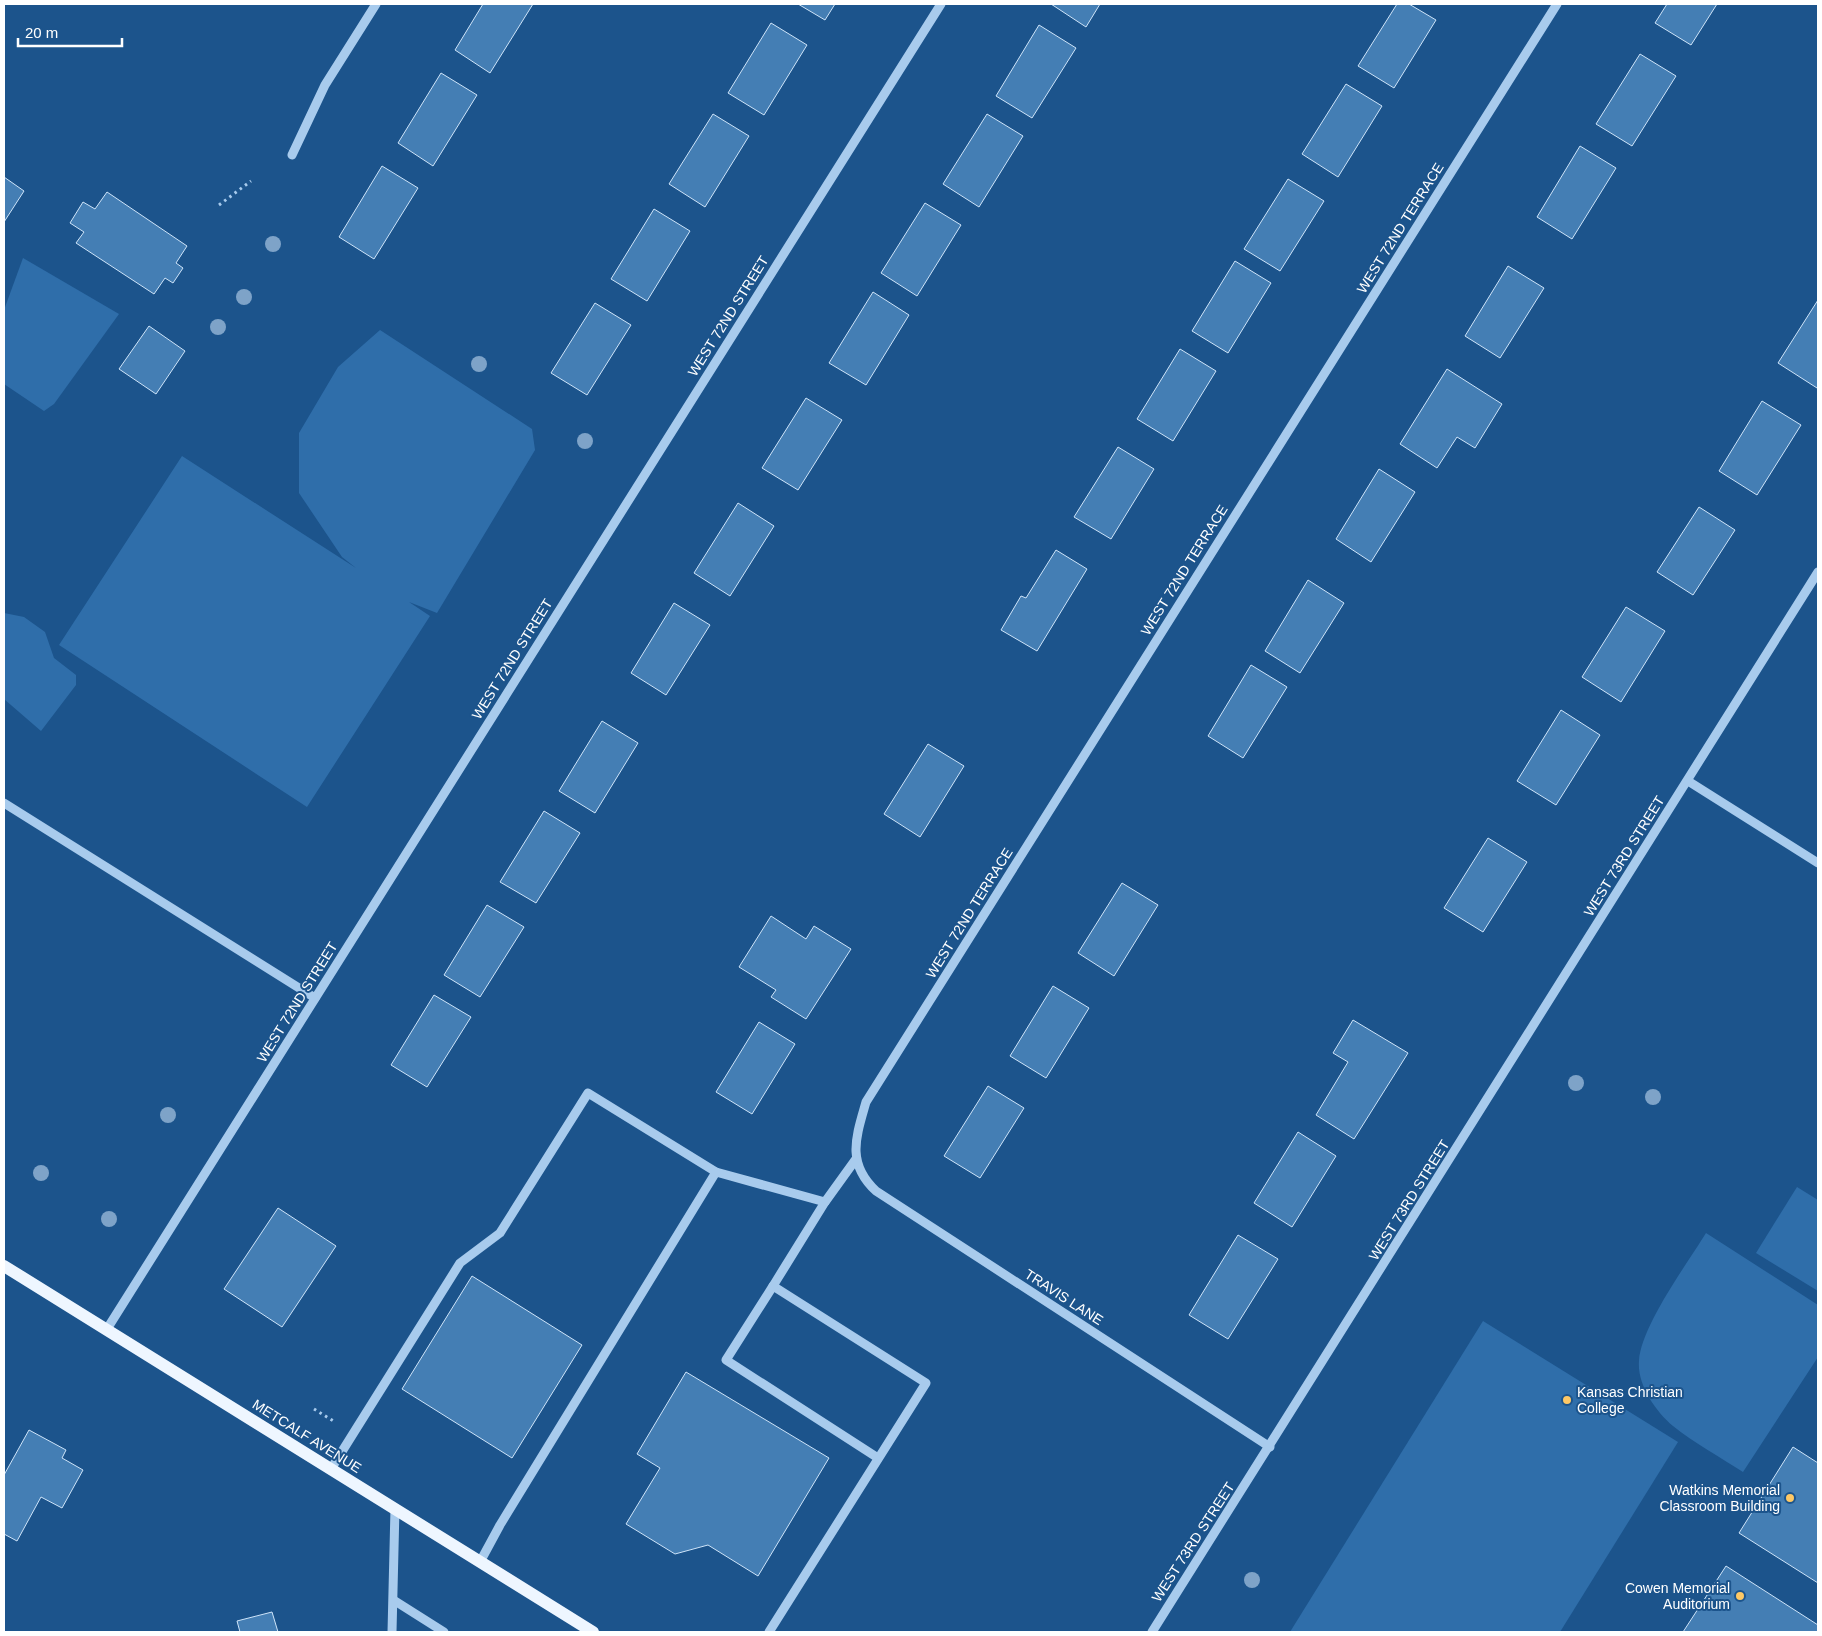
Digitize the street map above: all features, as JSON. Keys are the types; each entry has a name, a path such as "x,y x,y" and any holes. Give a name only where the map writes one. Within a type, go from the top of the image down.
{"main road":[{"name":"METCALF AVENUE","path":"4,1266 593,1632"}],"street":[{"path":"292,156 325,85 376,4"},
{"name":"WEST 72ND STREET","path":"107,1329 941,4"},
{"name":"WEST 72ND TERRACE","path":"856,1159 855,1141 866,1102 1557,4"},
{"name":"WEST 73RD STREET","path":"1152,1632 1818,572"},
{"path":"1688,781 1818,862"},
{"path":"4,803 315,998"},
{"path":"331,1469 460,1263 500,1233 588,1093 716,1172 825,1202"},
{"path":"856,1159 825,1202 726,1360 878,1458"},
{"name":"TRAVIS LANE","path":"856,1159 863,1180 896,1206 1270,1447"},
{"path":"480,1562 500,1525 716,1172"},
{"path":"769,1632 926,1383 773,1286"},
{"path":"392,1632 395,1508"},
{"path":"394,1601 444,1632"}],"path":[{"path":"219,205 251,181"},
{"path":"314,1409 335,1422"}],"shaded area":[{"path":"23,258 119,314 54,404 44,411 4,384 4,310"},
{"path":"380,330 532,429 535,450 437,613 409,602 430,616 307,807 59,645 182,456 356,568 342,557 299,493 299,433 338,367"},
{"path":"4,613 24,617 45,632 54,658 76,675 76,685 41,731 4,699"},
{"path":"1797,1187 1818,1200 1818,1291 1756,1253"},
{"path":"1706,1233 1818,1305 1818,1357 1743,1472 1666,1420 1648,1396 1639,1370 1642,1347 1656,1313"},
{"path":"1483,1321 1678,1442 1560,1632 1290,1632"}],"building":[{"path":"483,4 533,4 490,73 455,50"},
{"path":"798,4 835,4 825,20"},
{"path":"1051,4 1100,4 1086,27"},
{"path":"1397,4 1409,4 1436,20 1394,88 1358,66"},
{"path":"1667,4 1717,4 1691,45 1655,23"},
{"path":"771,23 807,45 764,115 728,93"},
{"path":"1039,25 1076,48 1032,118 996,96"},
{"path":"1640,54 1676,76 1632,146 1596,124"},
{"path":"441,73 477,95 433,166 398,143"},
{"path":"1346,84 1382,106 1338,177 1302,154"},
{"path":"713,114 749,136 705,207 669,184"},
{"path":"987,114 1023,136 979,207 943,184"},
{"path":"1580,146 1616,168 1572,239 1537,217"},
{"path":"382,166 418,188 374,259 339,237"},
{"path":"4,177 24,191 4,222"},
{"path":"1288,179 1324,201 1280,271 1244,249"},
{"path":"107,192 187,246 176,263 183,268 173,283 165,278 154,294 76,243 84,232 70,223 83,202 95,209"},
{"path":"925,203 961,225 917,296 881,273"},
{"path":"654,209 690,231 647,301 611,279"},
{"path":"1235,261 1271,283 1228,353 1192,331"},
{"path":"1508,266 1544,288 1500,358 1465,336"},
{"path":"873,292 909,315 866,385 829,363"},
{"path":"1818,300 1818,386 1817,388 1778,363"},
{"path":"595,303 631,325 587,395 551,373"},
{"path":"149,326 185,351 156,394 119,369"},
{"path":"1180,349 1216,371 1173,441 1137,419"},
{"path":"1447,369 1502,404 1475,448 1457,437 1437,468 1400,444"},
{"path":"806,398 842,420 798,490 762,468"},
{"path":"1762,401 1801,425 1757,495 1719,471"},
{"path":"1118,447 1154,469 1111,539 1074,517"},
{"path":"1379,469 1415,492 1371,562 1336,539"},
{"path":"738,503 774,526 730,596 694,573"},
{"path":"1699,507 1735,530 1693,595 1657,572"},
{"path":"1056,550 1087,569 1037,651 1001,630 1021,596 1026,598"},
{"path":"1308,580 1344,603 1300,673 1265,651"},
{"path":"674,603 710,625 666,695 631,673"},
{"path":"1626,607 1665,631 1621,702 1582,677"},
{"path":"1251,665 1287,687 1243,758 1208,736"},
{"path":"1561,710 1600,735 1556,805 1517,781"},
{"path":"602,721 638,743 595,813 559,791"},
{"path":"928,744 964,766 920,837 884,814"},
{"path":"544,811 580,833 536,903 500,882"},
{"path":"1488,838 1527,862 1483,932 1444,908"},
{"path":"1122,883 1158,905 1114,976 1078,953"},
{"path":"487,905 524,927 480,997 444,975"},
{"path":"771,916 806,939 814,926 851,949 806,1019 771,997 776,990 739,967"},
{"path":"1053,986 1089,1008 1046,1078 1010,1056"},
{"path":"434,995 471,1017 427,1087 391,1065"},
{"path":"1353,1020 1408,1053 1354,1139 1316,1115 1348,1062 1333,1053"},
{"path":"759,1022 795,1044 752,1114 716,1092"},
{"path":"988,1086 1024,1108 980,1178 944,1156"},
{"path":"1298,1132 1336,1156 1292,1227 1254,1203"},
{"path":"278,1208 336,1246 282,1327 224,1289"},
{"path":"1238,1235 1278,1259 1228,1339 1189,1315"},
{"path":"472,1276 582,1345 512,1458 402,1389"},
{"path":"686,1372 829,1458 758,1576 708,1545 675,1554 626,1524 660,1468 637,1454"},
{"path":"29,1430 66,1450 62,1458 83,1470 62,1508 41,1497 17,1541 4,1534 4,1475"},
{"name":"Watkins Memorial Classroom Building","path":"1793,1447 1818,1463 1818,1583 1739,1533"},
{"name":"Cowen Memorial Auditorium","path":"1726,1566 1818,1625 1818,1632 1683,1632"},
{"path":"272,1612 278,1632 240,1632 237,1621"}],"place":[{"name":"Kansas Christian College","path":"1567,1400"},
{"name":"Watkins Memorial Classroom Building","path":"1790,1498"},
{"name":"Cowen Memorial Auditorium","path":"1740,1596"}]}
